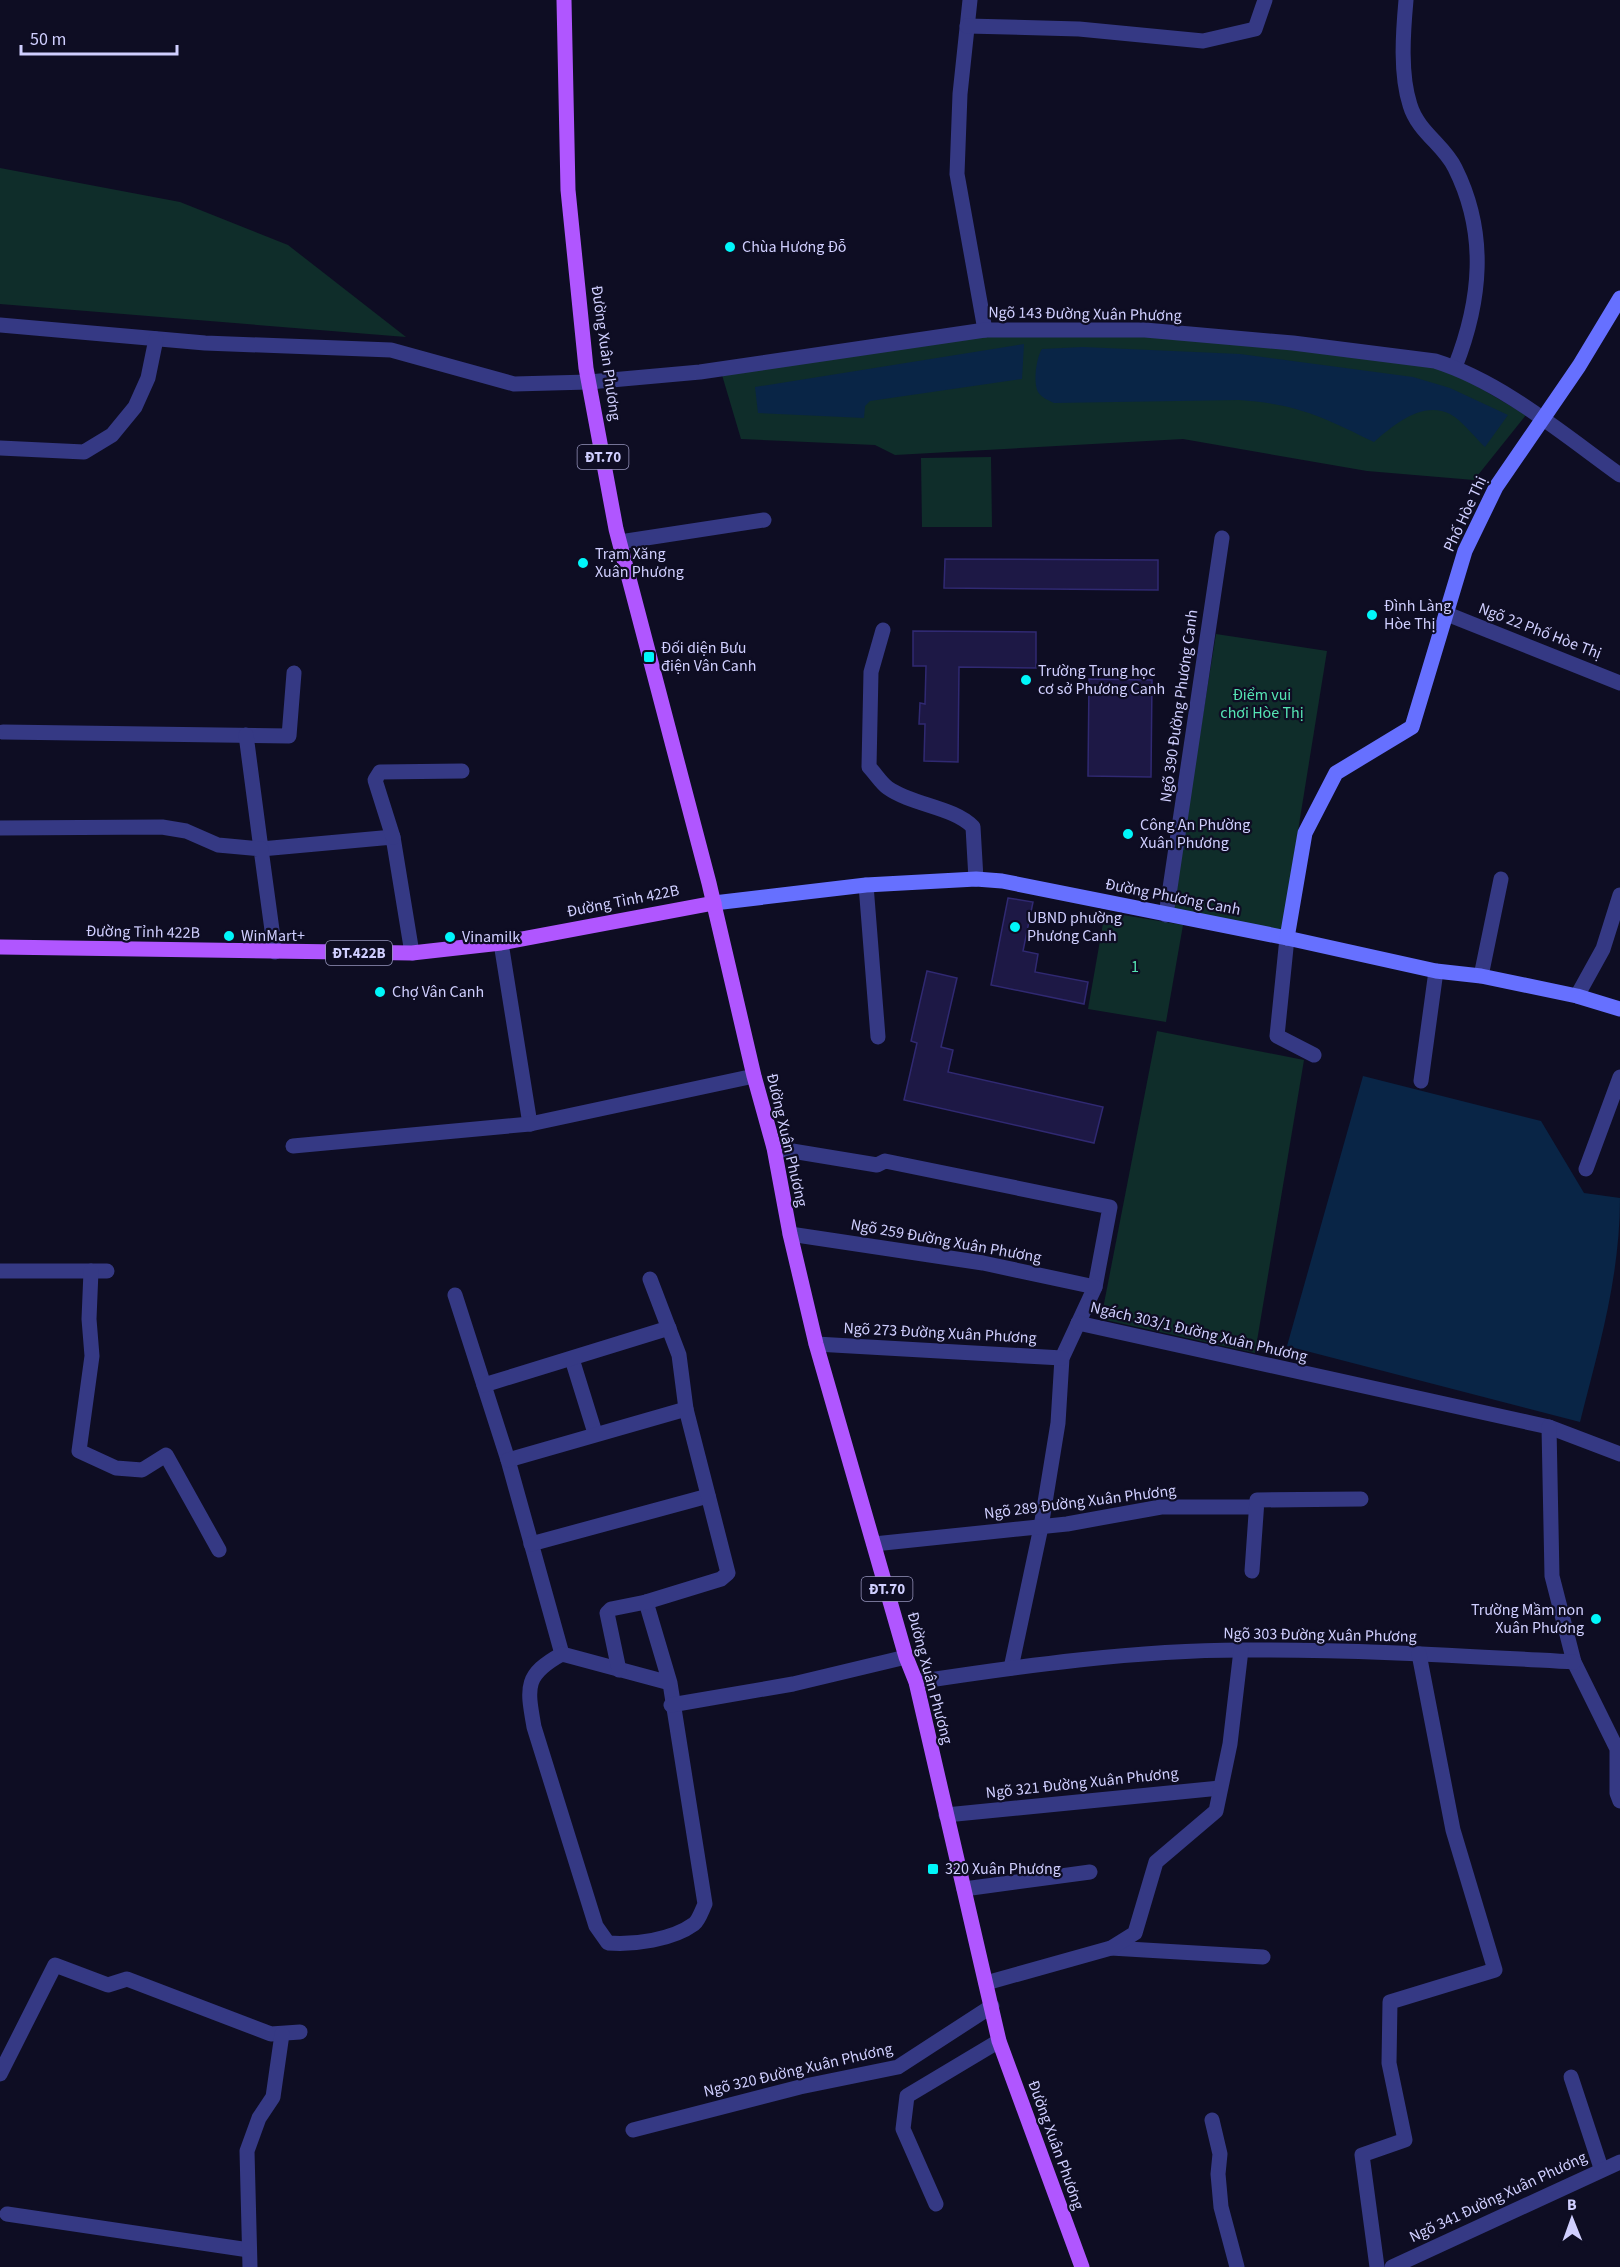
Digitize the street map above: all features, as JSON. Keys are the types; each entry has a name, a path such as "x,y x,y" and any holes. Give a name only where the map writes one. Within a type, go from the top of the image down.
{"main road":[{"name":"Đường Xuân Phương","path":"564,0 568,190 589,382 620,542 714,903 754,1076 774,1148 790,1234 816,1344 906,1658 916,1682 999,2041 1082,2267"},
{"name":"Đường Tỉnh 422B","path":"0,947 411,953 501,943 714,903"}],"street":[{"path":"970,0 960,94 957,174 985,330"},
{"path":"967,26 1079,29 1203,41 1255,29 1265,0"},
{"path":"1406,0 1405,71 1410,105 1426,135 1455,166 1474,219 1479,279 1470,330 1455,367"},
{"name":"Phố Hòe Thị","path":"1287,938 1305,833 1336,773 1412,727 1465,550 1496,486 1579,366 1620,298"},
{"name":"Ngõ 143 Đường Xuân Phương","path":"0,325 156,339 391,350 514,384 589,382 700,372 985,330 1145,330 1305,344 1435,361 1455,367 1543,418 1620,475"},
{"path":"0,448 84,452 112,435 135,407 148,378 156,339"},
{"path":"620,542 764,520"},
{"name":"Ngõ 390 Đường Phương Canh","path":"1166,915 1222,538"},
{"name":"Ngõ 22 Phố Hòe Thị","path":"1447,614 1620,683"},
{"path":"883,630 871,672 869,767 888,788 924,805 966,819 973,827 976,879"},
{"path":"3,732 290,736 294,673"},
{"path":"246,735 275,952"},
{"path":"411,953 393,837 375,780 381,772 462,771"},
{"path":"0,828 162,827 186,831 218,845 261,849 393,837"},
{"name":"Đường Phương Canh","path":"714,903 866,885 976,879 1002,881 1287,938 1436,971 1481,976 1577,996 1620,1009"},
{"path":"1481,976 1501,879"},
{"path":"866,885 878,1036"},
{"path":"1577,996 1603,949 1620,895"},
{"path":"1287,938 1277,1036 1314,1055"},
{"path":"501,943 530,1124"},
{"path":"1421,1081 1436,971"},
{"path":"293,1146 530,1124 754,1076"},
{"path":"1586,1169 1620,1077"},
{"path":"774,1148 877,1165 885,1161 1110,1207 1095,1287 1078,1323"},
{"name":"Ngõ 259 Đường Xuân Phương","path":"790,1234 983,1263 1095,1287"},
{"path":"0,1271 99,1271 89,1319 92,1356 79,1451 116,1468 142,1470 166,1455 219,1550"},
{"path":"618,1670 607,1613 611,1609 645,1602 721,1579 728,1573 686,1409 679,1354 650,1279"},
{"path":"455,1294 508,1460 562,1654"},
{"name":"Ngách 303/1 Đường Xuân Phương","path":"1011,1668 1041,1527 1058,1423 1062,1358 1078,1323 1549,1427 1620,1454"},
{"path":"484,1385 669,1328"},
{"name":"Ngõ 273 Đường Xuân Phương","path":"816,1344 1062,1358"},
{"path":"572,1359 595,1433"},
{"path":"508,1460 595,1433 686,1409"},
{"path":"1549,1427 1552,1576 1574,1662 1619,1749 1617,1793 1620,1801"},
{"path":"531,1544 708,1496"},
{"name":"Ngõ 289 Đường Xuân Phương","path":"874,1544 1041,1527 1161,1507 1256,1507 1257,1500 1361,1499"},
{"path":"1252,1571 1256,1507"},
{"path":"645,1602 670,1683 671,1705 705,1904 696,1922 678,1932 630,1942 608,1943 596,1926 534,1727 529,1698 533,1675 540,1666 562,1654 670,1683"},
{"path":"986,1983 1111,1948 1135,1933 1156,1862 1216,1811 1230,1744 1241,1650"},
{"name":"Ngõ 303 Đường Xuân Phương","path":"916,1682 1011,1668 1241,1650 1419,1654 1574,1662"},
{"path":"1377,2267 1362,2155 1405,2140 1389,2063 1389,2002 1495,1970 1453,1830 1419,1654"},
{"path":"671,1705 793,1684 906,1658"},
{"name":"Ngõ 321 Đường Xuân Phương","path":"946,1815 1221,1788"},
{"path":"964,1889 1090,1872"},
{"path":"1111,1948 1263,1957"},
{"path":"0,2074 54,1965 108,1985 127,1979 271,2034 300,2032"},
{"name":"Ngõ 320 Đường Xuân Phương","path":"633,2130 800,2087 898,2067 992,2006"},
{"path":"250,2267 247,2151 259,2118 273,2097 282,2034"},
{"path":"936,2204 903,2129 907,2096 999,2041"},
{"path":"1571,2077 1601,2168"},
{"path":"1212,2120 1220,2154 1218,2174 1221,2207 1237,2267"},
{"name":"Ngõ 341 Đường Xuân Phương","path":"1392,2267 1601,2168 1620,2162"},
{"path":"7,2214 249,2250"}],"green space":[{"path":"0,168 180,202 288,245 406,337 0,304"},
{"path":"1145,331 1446,368 1526,415 1474,480 1367,471 1183,439 895,455 875,445 741,439 722,375 983,335"},
{"path":"991,457 992,527 922,527 921,458"},
{"name":"Điểm vui chơi Hòe Thị","path":"1216,634 1327,651 1282,930 1171,912"},
{"name":"1","path":"1105,912 1183,925 1166,1022 1088,1009"},
{"path":"1157,1031 1304,1060 1255,1353 1101,1319"}],"water":[{"path":"1024,344 1022,379 870,401 865,406 864,418 758,413 755,387"},
{"path":"1083,347 1240,354 1413,377 1450,388 1508,415 1485,447 1459,421 1440,410 1429,410 1409,416 1374,442 1309,413 1259,402 1239,400 1054,403 1041,396 1036,388 1035,377 1042,349"},
{"path":"1363,1076 1541,1121 1584,1193 1620,1198 1616,1256 1607,1312 1580,1422 1287,1346"}],"building":[{"path":"945,559 1158,560 1158,590 944,588"},
{"path":"913,631 1036,632 1036,668 959,667 958,762 924,761 925,724 919,724 920,703 925,704 926,666 913,666"},
{"path":"1089,679 1152,680 1151,777 1088,776"},
{"name":"UBND phường Phương Canh","path":"1008,898 1033,902 1023,951 1038,954 1035,972 1088,982 1084,1004 991,985"},
{"path":"927,971 957,978 941,1047 953,1050 948,1072 1103,1107 1094,1143 904,1100 917,1043 911,1041"}],"place":[{"name":"Chùa Hương Đỗ","path":"730,247"},
{"name":"Trạm Xăng Xuân Phương","path":"583,563"},
{"name":"Đình Làng Hòe Thị","path":"1372,615"},
{"name":"Đối diện Bưu điện Vân Canh","path":"649,657"},
{"name":"Trường Trung học cơ sở Phương Canh","path":"1026,680"},
{"name":"Công An Phường Xuân Phương","path":"1128,834"},
{"name":"UBND phường Phương Canh","path":"1015,927"},
{"name":"WinMart+","path":"229,936"},
{"name":"Vinamilk","path":"450,937"},
{"name":"Chợ Vân Canh","path":"380,992"},
{"name":"Trường Mầm non Xuân Phương","path":"1596,1619"},
{"name":"320 Xuân Phương","path":"933,1869"}]}
